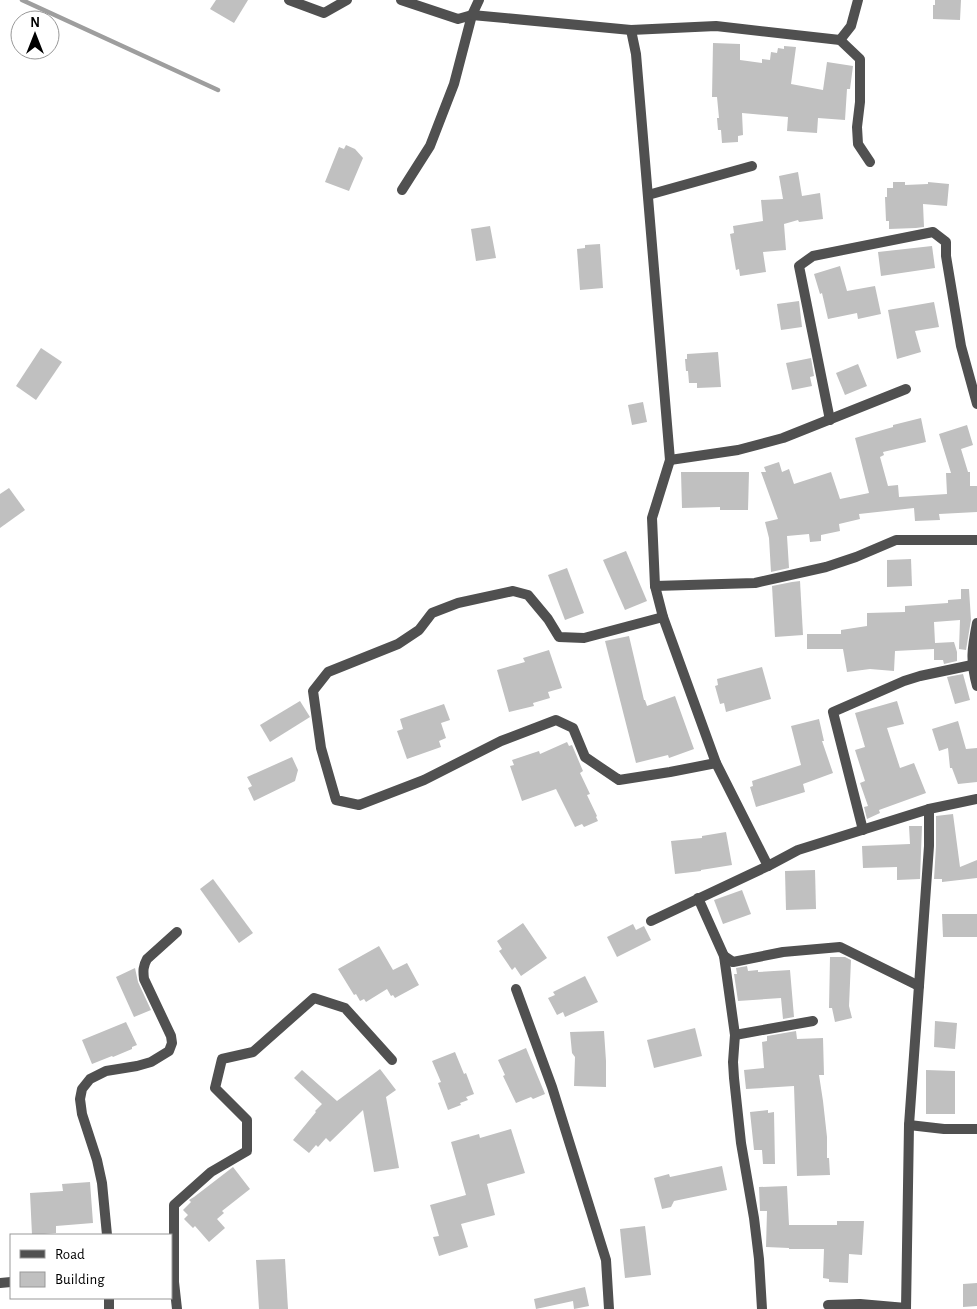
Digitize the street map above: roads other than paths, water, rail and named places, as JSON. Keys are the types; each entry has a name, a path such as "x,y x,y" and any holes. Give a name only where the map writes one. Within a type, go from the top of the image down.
{"street":[{"path":"289,0 324,13 347,0"},
{"path":"401,0 458,19 472,15 631,30 716,26 840,40 860,59 858,144 870,162"},
{"path":"402,190 430,146 454,84 472,15 479,0"},
{"path":"840,40 851,26 858,0"},
{"path":"631,30 636,54 670,460 652,518 655,586 663,617 716,763 768,866"},
{"path":"648,195 752,166"},
{"path":"830,420 799,266 813,256 932,232 946,242 946,256 961,346 977,404"},
{"path":"670,460 738,450 783,438 906,389"},
{"path":"655,586 754,583 826,567 896,540 977,540"},
{"path":"663,617 584,638 559,637 548,619 528,595 513,591 458,603 432,613 419,630 398,644 328,672 312,691 321,748 336,800 359,805 424,780 501,741 556,720 573,728 584,756 619,780 716,763"},
{"path":"977,623 972,652 972,665 977,686"},
{"path":"863,830 833,712 904,681 972,665"},
{"path":"651,921 798,850 928,809 977,799"},
{"path":"828,1305 860,1304 906,1308 909,1125 929,846 928,809"},
{"path":"698,898 724,956 735,1035 734,1078 741,1143 754,1218 762,1309"},
{"path":"107,1234 102,1183 97,1160 82,1114 80,1099 82,1089 90,1079 106,1071 151,1062 169,1051 172,1036 144,979 143,971 147,960 177,932"},
{"path":"724,956 733,962 783,952 840,947 919,986"},
{"path":"516,990 552,1087 606,1260 609,1309"},
{"path":"177,1309 174,1282 174,1205 210,1172 248,1151 247,1120 215,1088 222,1059 253,1052 314,998 345,1008 392,1060"},
{"path":"735,1035 812,1021"},
{"path":"909,1125 944,1129 977,1129"}],"waterway":[{"path":"22,0 218,90"}]}
